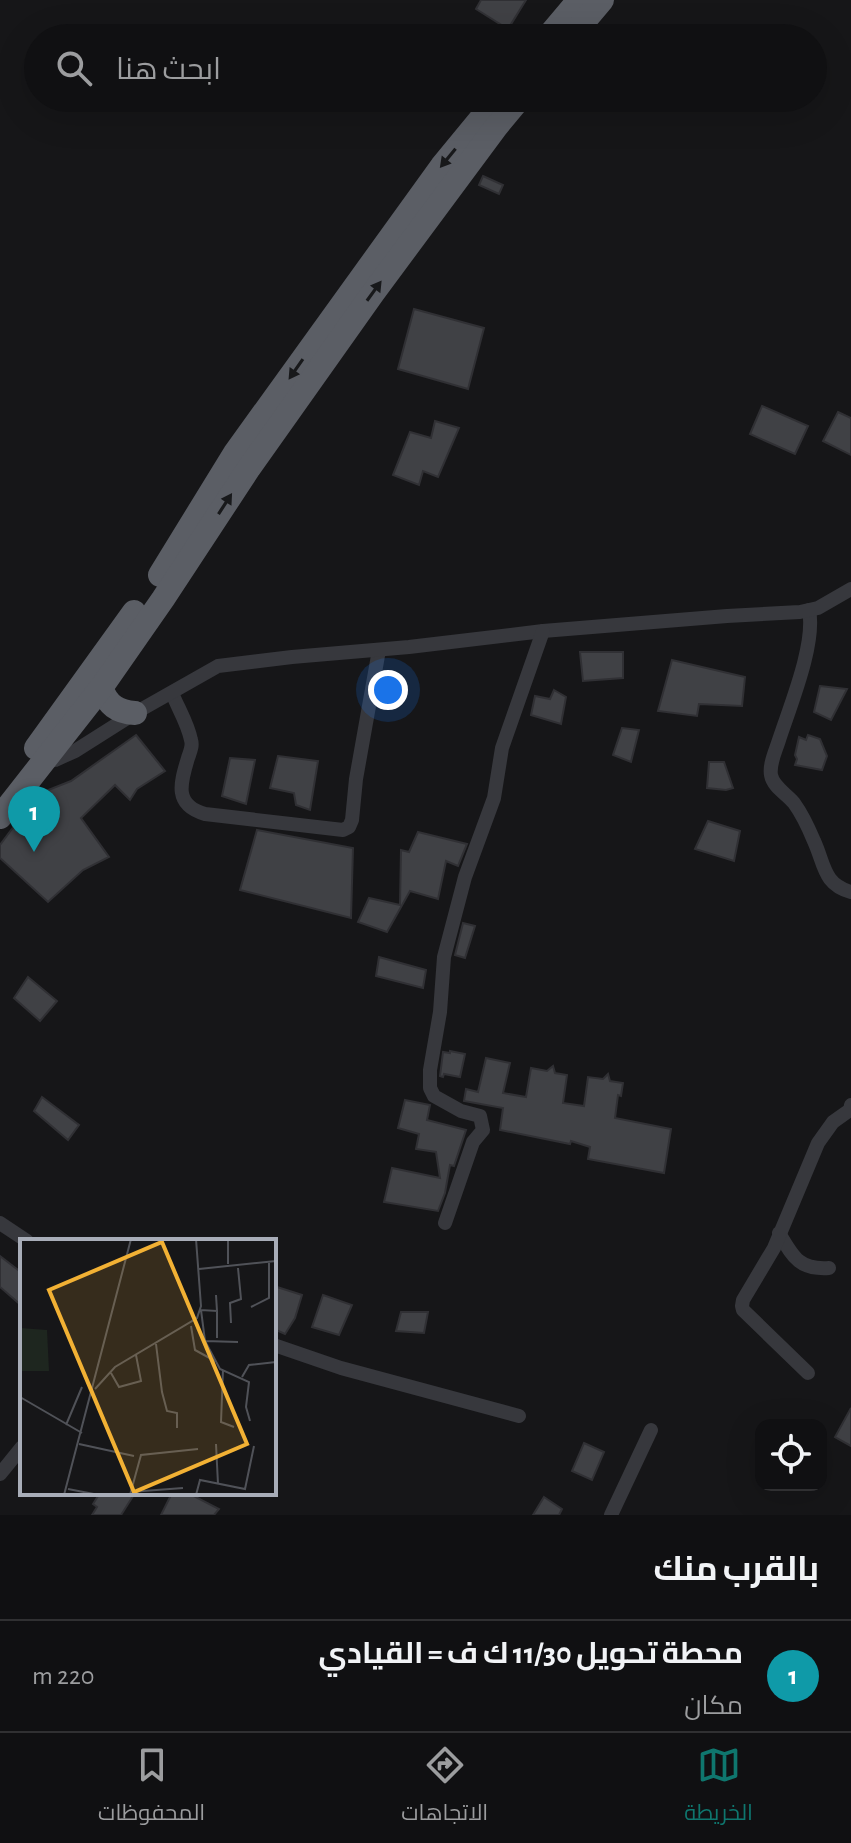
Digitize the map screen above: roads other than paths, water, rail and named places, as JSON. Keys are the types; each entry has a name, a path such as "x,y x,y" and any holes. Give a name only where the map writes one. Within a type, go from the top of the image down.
{"highway":[{"path":"559,24 579,0"},
{"path":"582,24 602,0"},
{"path":"0,817 150,592 235,453 442,166 486,112"},
{"path":"0,792 37,759 101,688 249,468 355,318 508,112"},
{"path":"101,688 105,699 113,707 135,713"}],"street":[{"path":"37,759 75,751 218,666 543,631 800,612 818,608 851,589"},
{"path":"809,610 810,634 771,775 795,804 814,840 828,877 835,886 851,892"},
{"path":"445,1223 473,1142 483,1130 480,1116 461,1111 434,1096 430,1088 444,957 465,877 494,798 502,748 543,631"},
{"path":"172,693 192,741 182,794 185,804 193,811 343,830 349,827 352,820 358,765 379,650"},
{"path":"808,1373 742,1306 764,1267 818,1143 833,1122 850,1110 851,1105"},
{"path":"0,1223 24,1239"},
{"path":"779,1233 801,1264 817,1269 829,1268"},
{"path":"276,1346 341,1368 519,1416"},
{"path":"611,1515 651,1430"},
{"path":"0,1474 20,1449"}],"place":[{"name":"محطة تحويل 11/30 ك ف = القيادي","path":"34,852"}]}
